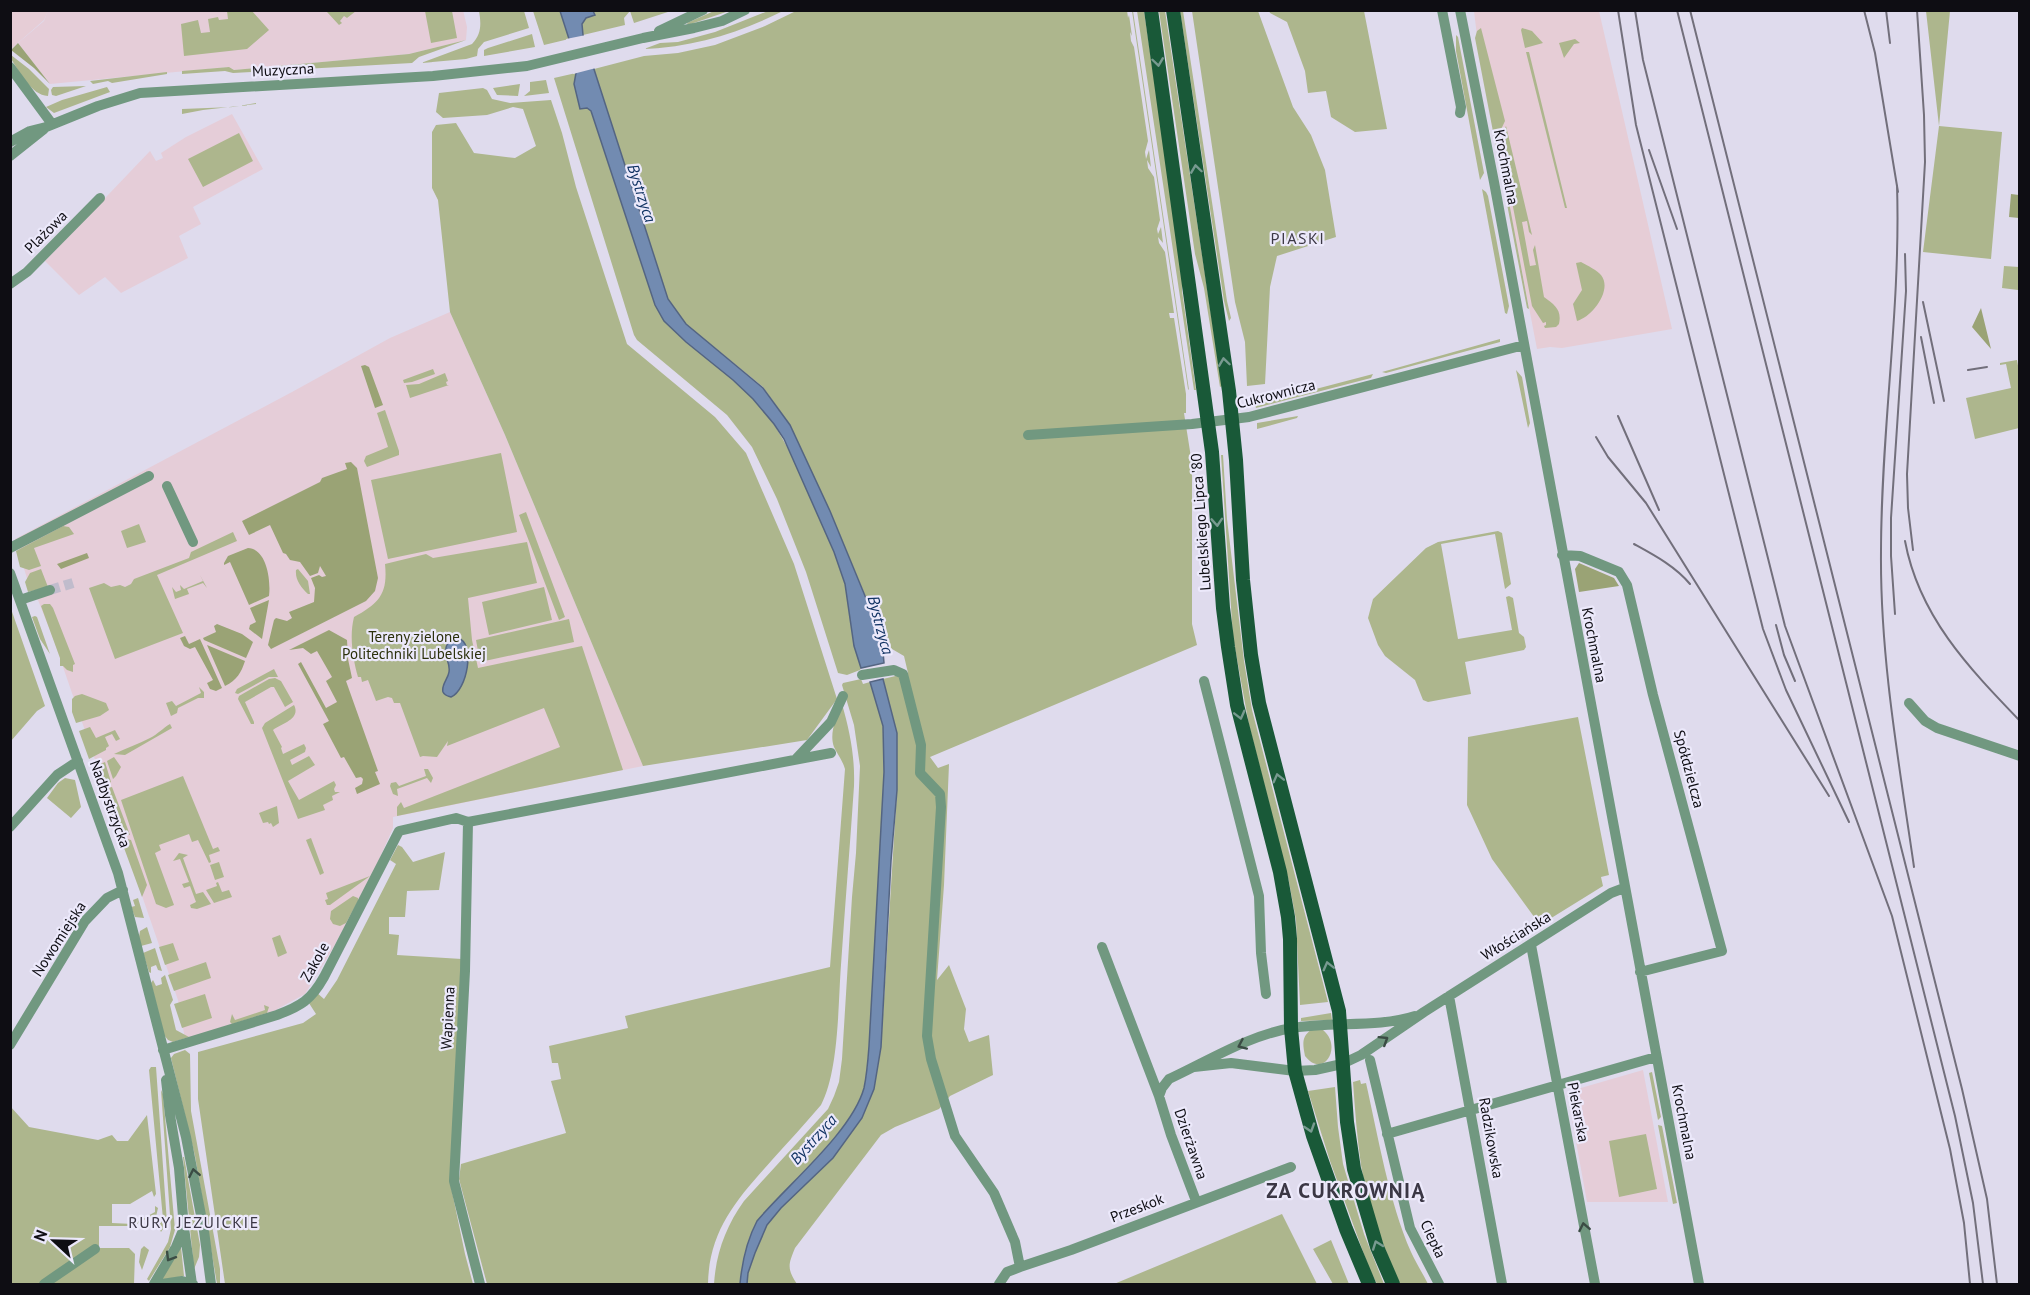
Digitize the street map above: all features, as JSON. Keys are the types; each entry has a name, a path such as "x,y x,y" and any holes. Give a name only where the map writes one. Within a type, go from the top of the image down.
{"main road":[{"name":"Lubelskiego Lipca '80","path":"1150,10 1209,422 1228,647 1237,705 1280,872 1288,917 1291,1028 1295,1071"},
{"path":"1173,10 1236,460 1243,580 1259,703 1322,941 1340,1024 1347,1122 1354,1169 1377,1246 1393,1284"},
{"path":"1295,1071 1313,1136 1346,1229 1369,1284"}],"street":[{"path":"643,38 703,10"},
{"path":"643,38 712,24 745,10"},
{"path":"1442,10 1461,107 1460,113"},
{"name":"Krochmalna","path":"1460,10 1699,1284"},
{"name":"Muzyczna","path":"10,142 30,131 98,106 152,91 472,73 527,66 643,38"},
{"path":"10,67 49,125"},
{"name":"Muzyczna","path":"10,156 49,125"},
{"name":"Plażowa","path":"10,284 27,272 100,198"},
{"name":"Cukrownicza","path":"1028,435 1209,422 1254,416 1524,345"},
{"path":"10,549 149,476"},
{"path":"167,486 193,542"},
{"name":"Spółdzielcza","path":"1562,555 1580,556 1618,572 1627,585 1653,695 1722,951 1640,972"},
{"name":"Nadbystrzycka","path":"10,573 15,594 113,855 123,890 188,1147 211,1284"},
{"path":"15,594 50,590"},
{"path":"862,675 894,670 903,674 921,745 920,773 940,794 927,1036 931,1059 955,1136 994,1193 1015,1242 1020,1267"},
{"path":"1204,681 1259,896 1261,953 1266,994"},
{"path":"796,759 831,722 843,696"},
{"path":"1909,703 1926,721 1937,728 2019,756"},
{"path":"468,822 831,753"},
{"path":"10,827 57,775 78,761"},
{"name":"Zakole","path":"163,1050 277,1016 295,1008 312,996 329,969 399,831 456,818 468,822"},
{"name":"Wapienna","path":"468,822 465,980 454,1180 480,1284"},
{"name":"Włościańska","path":"1295,1071 1315,1070 1342,1064 1361,1055 1424,1012 1611,893 1624,888"},
{"name":"Nowomiejska","path":"10,1045 85,921 108,898 123,890"},
{"name":"Piekarska","path":"1531,945 1595,1284"},
{"name":"Dzierżawna","path":"1102,947 1160,1096 1196,1202"},
{"name":"Radzikowska","path":"1449,996 1502,1284"},
{"name":"Włościańska","path":"1291,1028 1397,1020 1424,1012"},
{"path":"1160,1096 1162,1088 1169,1079 1255,1039 1291,1028"},
{"name":"Nadbystrzycka","path":"163,1050 192,1284"},
{"path":"1370,1060 1387,1134 1656,1057"},
{"path":"1194,1067 1231,1063 1295,1071"},
{"name":"Ciepła","path":"1387,1134 1410,1228 1439,1284"},
{"name":"Przeskok","path":"999,1284 1007,1272 1291,1167"},
{"path":"154,1284 176,1247 184,1228"},
{"path":"44,1284 95,1249"},
{"path":"162,1284 174,1281 192,1284 207,1258"}],"shaded area":[{"path":"48,10 463,10 467,27 466,40 409,54 234,70 228,67 50,84 18,43 44,21"},
{"path":"11,11 48,11 44,20 11,49"},
{"path":"1474,11 1599,11 1672,329 1562,348 1537,349"},
{"path":"232,114 263,169 193,207 201,224 179,236 188,258 121,293 105,277 79,295 45,261 150,151 156,161 163,158 161,153 186,137"},
{"path":"450,312 505,435 643,766 393,817 393,828 373,873 332,950 305,994 272,1012 185,1039 178,1000 53,638 38,600 33,598 15,539 390,338"},
{"path":"1643,1070 1668,1202 1587,1202 1567,1092"}],"green space":[{"path":"1127,10 1148,141 1146,159 1149,150 1151,167 1147,160 1148,168 1154,177 1160,220 1157,229 1158,234 1161,227 1163,243 1158,237 1165,252 1174,313 1169,313 1170,318 1174,318 1186,394 1186,413 1184,413 1192,464 1192,624 1197,645 930,757 938,768 949,764 937,980 949,965 966,1009 964,1029 969,1042 989,1035 993,1075 950,1096 939,1109 881,1135 795,1248 790,1267 797,1284 747,1284 748,1273 767,1225 781,1208 833,1158 862,1118 874,1089 881,1047 897,790 897,733 883,679 908,673 904,656 880,642 870,607 830,511 790,425 763,387 686,324 668,299 594,69 644,56 678,53 715,45 765,26 796,11"},
{"path":"227,11 252,11 269,30 247,49 184,56 181,24 198,20 201,33 210,32 208,19 218,17 219,20 228,19"},
{"path":"356,11 347,18 344,16 339,25 327,12"},
{"path":"425,11 452,11 457,38 431,43"},
{"path":"479,11 524,11 529,28 484,42 478,49 477,56 421,63 472,44 479,32"},
{"path":"533,11 560,11 569,39 544,45"},
{"path":"593,11 630,11 624,18 625,25 583,35 582,24 586,18 594,15"},
{"path":"630,11 671,11 634,23"},
{"path":"714,11 729,11 688,25 687,23"},
{"path":"768,11 783,11 750,26 698,42 644,49 660,43 678,42 715,32"},
{"path":"1133,11 1189,390 1188,389"},
{"path":"1137,11 1144,11 1182,268 1182,291 1196,390 1194,390"},
{"path":"1159,11 1165,11 1222,386 1220,387 1204,288 1195,254"},
{"path":"1180,11 1183,11 1231,318 1229,321 1224,301"},
{"path":"1192,11 1258,11 1293,107 1311,135 1325,170 1336,237 1277,256 1270,287 1265,384 1247,386 1245,342 1235,302"},
{"path":"1269,11 1364,11 1387,129 1355,132 1331,117 1326,91 1308,93 1305,71 1287,22"},
{"path":"1926,11 1950,11 1939,126"},
{"path":"1481,28 1505,121 1497,138 1529,309 1475,38 1477,31"},
{"path":"1522,28 1532,31 1543,43 1525,48"},
{"path":"532,34 535,47 484,56 484,50 488,48"},
{"path":"1456,35 1484,173 1480,180 1456,51"},
{"path":"1575,39 1580,43 1574,44 1564,58 1559,43"},
{"path":"466,40 419,57 412,63 182,74 182,71 229,67 234,70 409,54"},
{"path":"18,43 50,84 11,50"},
{"path":"1526,52 1529,52 1567,208 1565,208"},
{"path":"11,55 49,89 48,96 36,92 31,87 11,59"},
{"path":"167,72 167,74 112,83 108,81 93,84 90,81"},
{"path":"576,73 574,84 580,108 588,108 591,111 655,305 753,399 774,424 794,459 845,583 854,646 860,670 847,675 838,673 806,572 777,499 752,447 727,415 637,340 634,335 554,78"},
{"path":"546,80 549,93 524,96 530,91 530,82"},
{"path":"520,84 518,96 497,95 493,88"},
{"path":"86,86 56,96 52,95 51,90 53,87"},
{"path":"107,87 110,92 54,113 46,107 62,100"},
{"path":"483,88 487,90 492,99 510,103 551,100 576,187 627,344 715,417 746,453 794,564 837,699 807,740 643,766 505,435 450,312 438,200 432,188 432,132 436,125 456,123 474,153 515,158 536,146 523,109 513,107 487,115 443,118 436,112 439,93"},
{"path":"228,107 203,110 182,114 182,109"},
{"path":"1506,126 1532,235 1529,232 1527,221 1522,222 1530,266 1536,265 1533,250 1535,245 1544,297 1558,311 1559,324 1556,327 1545,328 1546,322 1543,323 1532,306 1500,139"},
{"path":"1939,126 2002,132 1991,259 1923,252"},
{"path":"239,133 253,161 203,187 188,159"},
{"path":"1482,189 1488,196 1509,306 1507,314 1505,313"},
{"path":"2011,194 2019,195 2019,218 2009,217"},
{"path":"1581,262 1601,275 1604,288 1603,295 1594,309 1577,321 1573,304 1582,290 1576,263"},
{"path":"2004,266 2019,267 2018,290 2002,288"},
{"path":"1981,308 1991,349 1972,327"},
{"path":"1500,339 1500,342 1386,373 1382,372"},
{"path":"2017,360 2020,377 2019,428 1975,439 1966,398 2011,388 2006,364 2000,365 2000,363"},
{"path":"361,366 369,367 383,405 375,408"},
{"path":"433,369 435,374 404,383 403,380"},
{"path":"1516,370 1522,377 1530,423 1528,428"},
{"path":"445,373 447,385 449,385 410,398 406,385 419,384"},
{"path":"1373,374 1371,378 1256,408 1255,405"},
{"path":"385,410 399,455 367,467 364,461 366,456 388,447 377,413"},
{"path":"1298,416 1297,418 1257,429 1257,423"},
{"path":"501,453 517,532 388,559 371,480"},
{"path":"1221,455 1223,455 1227,519 1244,661 1252,710 1328,1002 1300,1005 1296,920 1289,882 1249,725 1233,637"},
{"path":"351,462 357,468 378,578 375,591 366,601 271,649 268,645 274,620 276,618 287,621 292,618 289,612 314,602 315,588 311,578 319,575 326,576 320,566 318,573 310,576 300,562 290,560 283,553 270,525 249,535 242,521 320,482 322,478 347,469 345,463"},
{"path":"526,512 565,617 559,620 519,515"},
{"path":"139,524 146,542 127,548 121,531"},
{"path":"63,526 69,527 74,534 34,548 41,566 29,570 20,567 16,551"},
{"path":"1498,531 1502,533 1511,584 1505,589 1495,534 1441,544 1458,639 1512,630 1506,597 1509,596 1513,598 1519,633 1524,637 1526,647 1524,650 1465,662 1471,694 1428,702 1423,700 1415,680 1385,656 1378,645 1368,618 1373,599 1426,548 1438,542"},
{"path":"233,532 237,541 157,575 183,633 115,659 89,588 104,583 111,587 120,585 125,587 134,579 189,558 191,552"},
{"name":"Tereny zielone Politechniki Lubelskiej","path":"527,542 537,583 468,598 472,640 478,668 582,646 623,770 397,816 397,807 401,802 404,808 560,747 544,708 447,746 448,741 437,757 420,757 400,703 394,703 392,698 388,697 376,701 368,680 362,682 361,677 358,677 352,648 354,617 370,607 380,596 385,583 385,564 426,554 433,558"},
{"path":"248,548 260,554 264,560 269,590 269,596 249,605 230,562 224,565 228,556"},
{"path":"87,553 89,558 61,569 57,564"},
{"path":"1579,563 1614,578 1619,586 1579,592 1575,569"},
{"path":"41,569 48,587 28,592 25,582 30,573"},
{"path":"298,569 308,581 310,594 305,591 298,580 296,570"},
{"path":"200,575 207,588 203,583 187,589 189,594 175,599 172,587 176,592 181,590 180,585 184,589 203,581"},
{"path":"544,587 552,620 489,635 482,602"},
{"path":"269,600 262,639 249,629 250,625 256,622 250,608"},
{"path":"50,604 53,608 75,664 73,672 60,666 60,658 41,606"},
{"path":"10,606 45,706 37,711 11,741"},
{"path":"35,616 50,654 40,639 32,617"},
{"path":"569,619 574,642 480,662 476,640"},
{"path":"217,624 242,634 253,642 246,658 204,640 203,638 216,632 214,626"},
{"path":"329,630 347,640 352,678 346,681 378,771 375,772 380,784 357,794 355,788 362,784 363,779 356,778 344,757 341,758 323,724 329,721 298,664 301,662 326,708 337,702 326,681 332,677 317,651 311,654 303,648 289,650"},
{"path":"185,636 189,644 200,639 222,688 216,691 210,689 207,683 213,680 195,647 190,649 184,646 180,638"},
{"path":"207,645 245,661 238,676 225,686"},
{"path":"274,669 278,677 269,677 238,694 235,693 237,689"},
{"path":"275,678 281,681 293,702 285,707 274,687 271,687 245,702 254,722 251,724 238,699 239,696"},
{"path":"861,679 863,684 870,682 883,726 884,772 869,1046 864,1088 857,1105 833,1140 757,1221 745,1252 740,1284 714,1284 720,1251 727,1230 738,1210 828,1109 839,1082 860,766 854,725 842,685"},
{"path":"199,687 204,692 204,698 198,698 178,708 177,713 171,716 166,703 172,701 176,706 201,693"},
{"path":"82,694 106,703 109,710 100,716 76,723 72,712 72,699"},
{"path":"842,704 854,765 854,786 837,1037 827,1091 821,1105 747,1188 727,1216 714,1247 708,1284 487,1284 459,1179 461,1164 566,1133 551,1081 561,1079 558,1063 552,1063 549,1046 628,1028 625,1016 830,967 845,769 834,747 832,737"},
{"path":"294,705 296,710 293,717 273,730 283,754 304,744 305,752 290,760 292,765 309,756 315,765 288,781 299,800 334,781 335,792 340,792 332,796 333,800 323,805 325,810 298,819 262,728 265,723"},
{"path":"1578,717 1609,875 1601,877 1603,886 1540,925 1492,859 1467,805 1468,737"},
{"path":"170,724 172,728 125,755 114,754 150,738"},
{"path":"90,727 96,738 115,730 120,739 116,741 112,734 105,737 109,746 89,759 79,731"},
{"path":"114,757 121,767 113,779 107,761"},
{"path":"105,762 111,782 101,786 92,768"},
{"path":"424,769 428,769 433,778 431,783 427,778 397,789 398,796 393,794 391,783 396,782 399,786 426,776"},
{"path":"183,776 213,849 218,847 220,851 209,855 211,862 209,863 198,840 192,842 189,834 159,845 161,850 155,853 174,905 166,908 156,904 121,800"},
{"path":"65,778 75,780 81,807 71,818 47,798 58,783"},
{"path":"112,787 130,835 120,833 100,790"},
{"path":"277,806 279,823 273,827 271,823 263,823 259,813"},
{"path":"120,837 131,840 147,885 142,897"},
{"path":"311,838 324,873 320,875 306,840"},
{"path":"398,845 413,862 445,852 439,890 407,891 405,917 389,917 389,934 399,935 397,955 462,959 450,1182 473,1284 225,1284 198,1099 198,1052 303,1023 316,1014 307,1000 316,992 324,999 337,980 396,864 390,860"},
{"path":"179,853 188,855 183,858 196,894 203,892 211,904 197,909 191,908 190,905 196,902 190,886 184,888 182,884 189,882 180,859 173,861"},
{"path":"219,862 224,877 215,880 210,865"},
{"path":"370,876 330,905 327,905 326,893"},
{"path":"218,882 222,892 229,890 232,897 214,903 206,890 217,886"},
{"path":"353,896 358,898 358,901 346,923 340,926 333,924 330,919 331,911"},
{"path":"138,898 144,918 135,917 131,907 135,906 133,900"},
{"path":"147,927 152,943 141,946 140,931"},
{"path":"280,935 287,953 278,957 272,938"},
{"path":"173,943 179,960 165,965 159,947"},
{"path":"155,948 162,971 158,970 156,965 151,967 151,973 143,953"},
{"path":"206,962 211,978 174,991 168,975"},
{"path":"165,975 173,1000 170,1005 176,1030 189,1037 173,1042 164,1035 151,983 153,980 156,986 162,984 161,978"},
{"path":"205,994 212,1018 182,1028 174,1004"},
{"path":"264,1005 269,1007 267,1013 232,1024 230,1022 232,1014 235,1020 265,1010"},
{"path":"1331,1013 1332,1020 1301,1021 1301,1018"},
{"path":"1311,1030 1323,1030 1329,1037 1331,1052 1324,1063 1312,1062 1305,1056 1304,1038"},
{"path":"185,1050 190,1054 191,1111 220,1269 220,1284 217,1284 195,1156 171,1058 174,1054"},
{"path":"151,1067 156,1067 167,1223 161,1232 158,1226 163,1219 149,1070"},
{"path":"1652,1072 1661,1117 1658,1120 1649,1073"},
{"path":"1360,1080 1361,1084 1366,1083 1385,1169 1403,1233 1428,1284 1400,1284 1377,1226 1364,1181 1358,1145 1353,1082"},
{"path":"1335,1087 1343,1164 1364,1234 1384,1284 1377,1284 1369,1268 1330,1161 1308,1091"},
{"path":"161,1090 175,1230 170,1247 149,1281 147,1279 168,1242 171,1229"},
{"path":"10,1106 29,1127 98,1140 112,1135 117,1141 128,1141 147,1115 156,1194 154,1197 152,1191 130,1204 112,1204 112,1223 133,1224 155,1212 155,1206 158,1208 155,1221 152,1216 133,1226 99,1226 99,1248 129,1248 135,1254 134,1284 11,1284"},
{"path":"1658,1125 1662,1126 1677,1203 1673,1204"},
{"path":"1646,1134 1657,1189 1619,1197 1609,1141"},
{"path":"183,1157 200,1245 199,1257 194,1269"},
{"path":"1282,1214 1317,1284 1114,1284"},
{"path":"1331,1240 1349,1284 1333,1284 1313,1249"},
{"path":"144,1246 149,1250 142,1270 139,1262 141,1249"},
{"path":"181,1247 184,1276 161,1280"}],"water":[{"path":"560,11 593,11 595,15 586,18 582,24 583,35 668,299 686,324 763,388 790,425 830,511 870,608 884,663 861,668 854,646 845,584 834,552 784,439 753,399 664,321 655,305 591,111 587,108 580,109 574,84 576,73"},
{"path":"458,638 467,648 467,667 461,686 451,697 443,692 449,672 445,651 448,642"},
{"path":"883,679 897,733 897,790 881,1047 874,1089 862,1118 833,1158 781,1208 767,1225 748,1273 747,1284 740,1284 745,1252 757,1221 833,1140 857,1105 864,1088 869,1046 884,772 883,726 870,682"}],"pier":[{"path":"586,35 596,68 573,74 566,39"}],"tunnel":[{"path":"50,590 73,583"}],"railway":[{"path":"1618,10 1636,125 1763,629 1786,690 1849,822"},
{"path":"1635,10 1643,60 1785,626 1892,916 1950,1149 1964,1223 1970,1284"},
{"path":"1677,10 1955,1116 1973,1203 1983,1284"},
{"path":"1690,10 1962,1089 1987,1199 1997,1284"},
{"path":"1864,10 1875,53 1898,192"},
{"path":"1886,10 1890,43"},
{"path":"1913,550 1907,474 1925,162 1917,10"},
{"path":"1649,150 1677,229"},
{"path":"1897,185 1894,323 1884,460 1881,552 1887,671 1914,867"},
{"path":"1895,614 1891,518 1906,291 1905,254"},
{"path":"1923,302 1944,401"},
{"path":"1921,337 1934,403"},
{"path":"1968,370 1987,367"},
{"path":"1618,416 1659,510"},
{"path":"1596,437 1608,457 1646,503 1829,796"},
{"path":"1905,541 1922,593 1948,639 1982,681 2020,721"},
{"path":"1634,544 1671,566 1690,584"},
{"path":"1776,625 1784,655 1795,681"}],"district":[{"name":"PIASKI","path":"1298,238"},
{"name":"ZA CUKROWNIĄ","path":"1346,1191"},
{"name":"RURY JEZUICKIE","path":"194,1222"}],"water label":[{"name":"Bystrzyca","path":"642,193"},
{"name":"Bystrzyca","path":"881,625"},
{"name":"Bystrzyca","path":"813,1139"}]}
